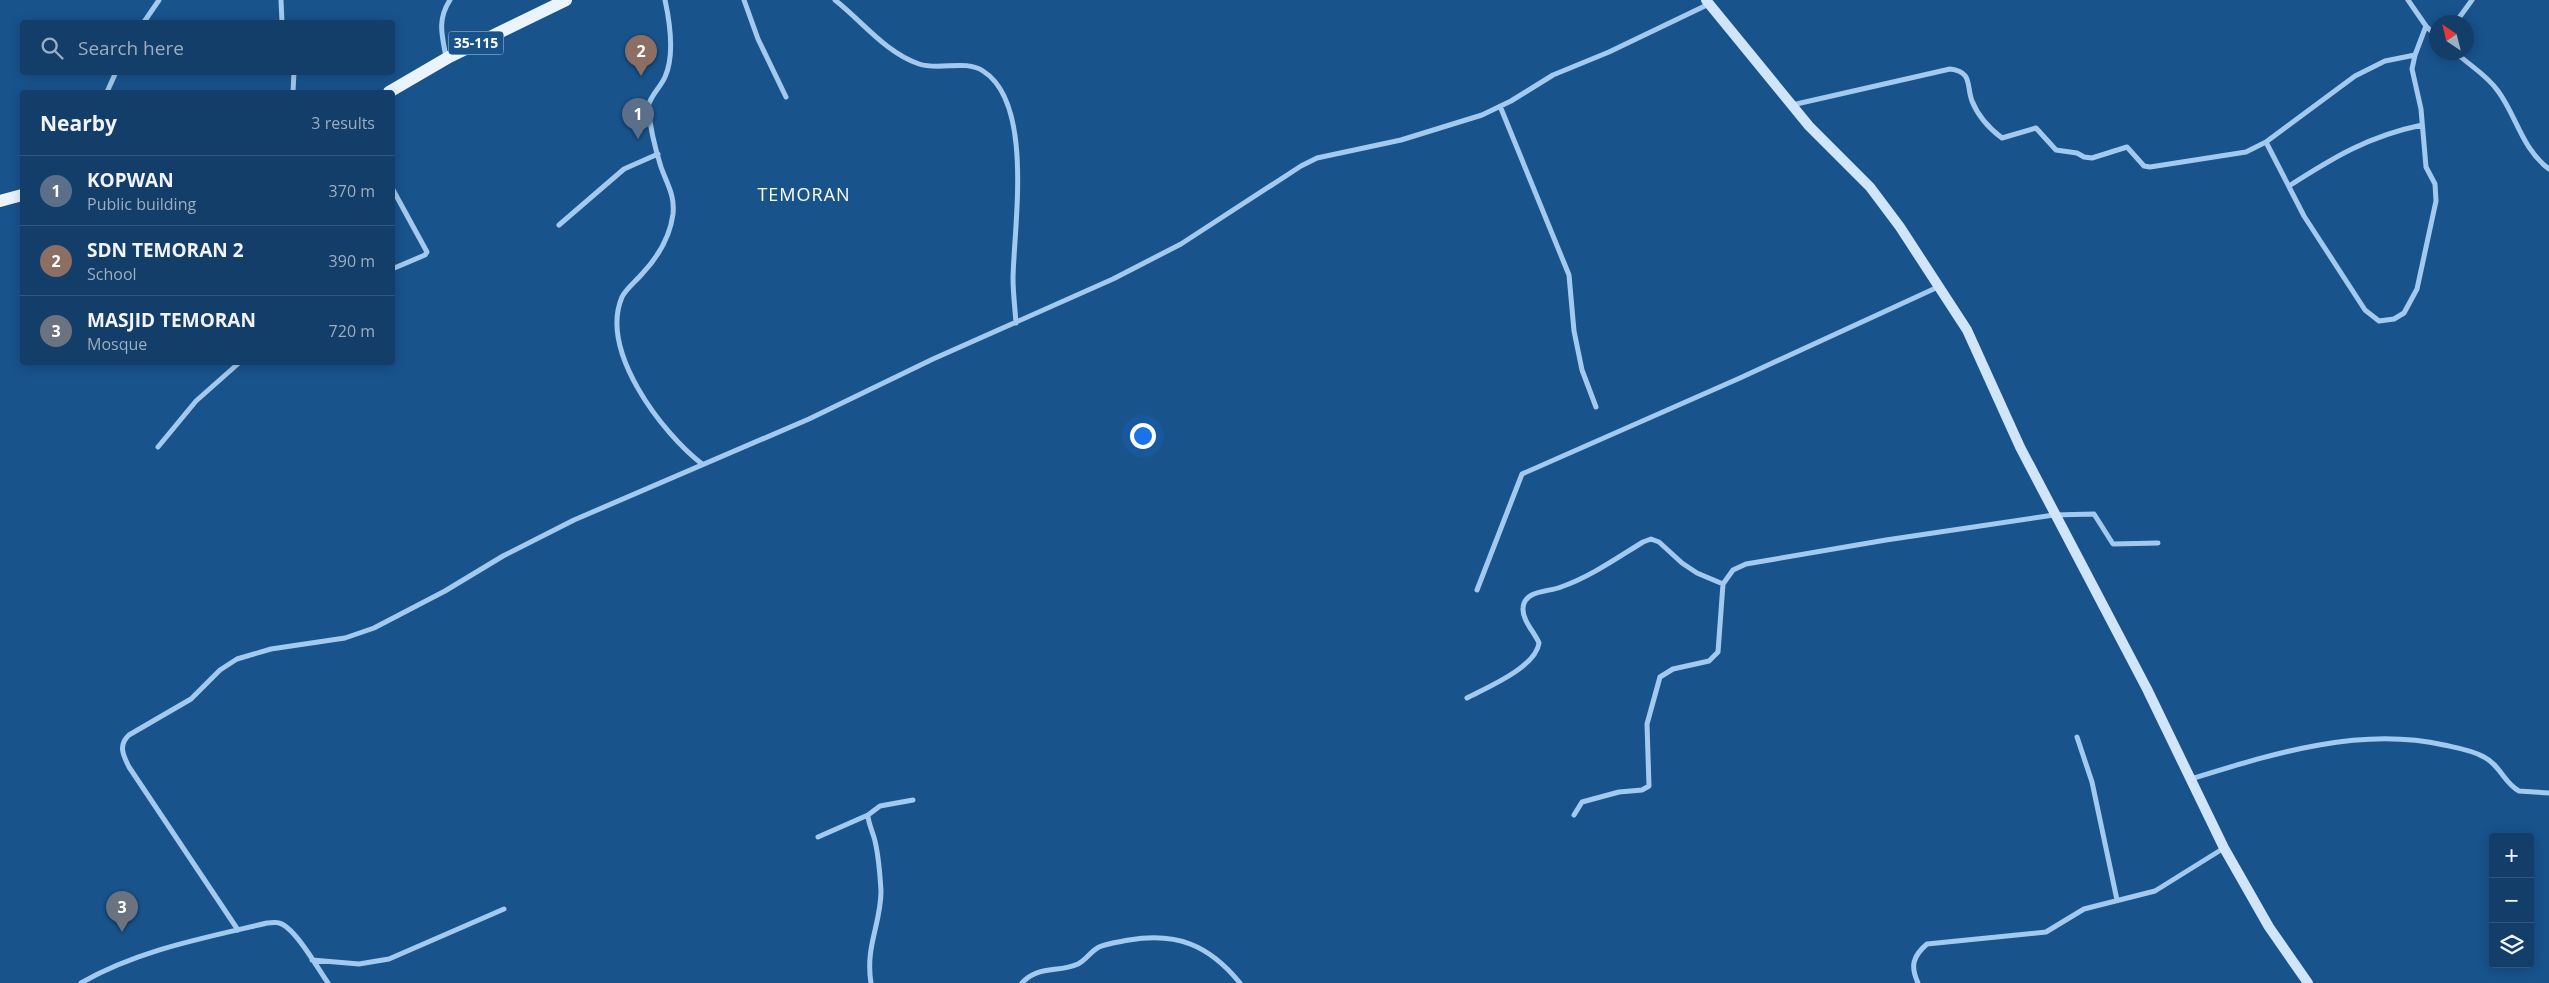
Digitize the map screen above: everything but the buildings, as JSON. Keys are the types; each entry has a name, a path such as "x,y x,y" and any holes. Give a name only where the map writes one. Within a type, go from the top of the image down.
{"main road":[{"name":"35-115","path":"393,90 446,59 566,0"},
{"path":"0,201 20,196"}],"street":[{"path":"145,20 159,0"},
{"path":"281,0 282,20"},
{"path":"446,59 440,29 441,20 450,0"},
{"path":"666,0 670,33 669,62 665,77 648,107 658,154 674,198 672,216 668,232 657,255 622,298 618,333 625,358 639,389 680,446 702,464"},
{"path":"744,0 758,39 786,97"},
{"path":"835,0 896,53 921,64 931,66 976,67 991,77 1005,95 1012,121 1018,182 1013,279 1016,323"},
{"path":"2408,0 2429,29"},
{"path":"2461,15 2472,0"},
{"path":"238,930 129,767 122,752 124,739 192,699 220,670 237,659 271,648 358,635 445,591 503,556 574,520 809,420 933,359 1113,279 1181,244 1284,176 1317,158 1442,129 1482,115 1553,75 1609,52 1708,2 1792,105 1824,141 1870,187 1900,228 1971,338 2054,515 2106,609 2224,848 2269,927 2308,983"},
{"path":"2266,142 2304,216 2365,310 2379,321 2394,319 2404,312 2417,289 2436,201 2435,184 2426,167 2422,125 2412,69 2414,54 2426,26"},
{"path":"1792,105 1950,69 1959,70 1966,77 1972,100 1991,130 2002,138 2036,128 2056,150 2077,153 2084,157 2092,158 2127,147 2132,150 2144,166 2150,167 2210,156 2234,156 2266,142 2355,76 2385,61 2414,54"},
{"path":"2464,60 2491,82 2506,103 2524,142 2549,169"},
{"path":"108,90 115,75"},
{"path":"293,90 294,75"},
{"path":"1500,106 1569,275 1574,331 1582,370 1596,406"},
{"path":"2289,186 2368,140 2393,131 2422,125"},
{"path":"559,225 624,169 658,154"},
{"path":"395,193 427,252 425,255 395,268"},
{"path":"1477,590 1522,474 1740,378 1938,287"},
{"path":"158,447 196,401 237,365"},
{"path":"1574,815 1582,802 1620,792 1642,790 1649,786 1648,724 1660,677 1672,669 1709,661 1718,652 1723,584 1732,570 1746,564 1886,540 2054,515 2094,514 2113,544 2158,543"},
{"path":"1468,698 1518,670 1535,656 1539,643 1526,621 1523,608 1526,600 1533,594 1561,587 1591,574 1643,542 1650,539 1659,542 1682,563 1697,573 1723,584"},
{"path":"2077,737 2092,782 2117,900"},
{"path":"2190,779 2297,748 2398,737 2431,742 2478,754 2495,764 2519,791 2549,793"},
{"path":"818,836 868,815 880,806 913,800"},
{"path":"868,815 880,862 879,914 871,939 869,969 872,983"},
{"path":"1918,983 1912,967 1914,958 1927,944 2046,932 2084,909 2155,891 2224,848"},
{"path":"312,960 359,964 389,959 504,908"},
{"path":"82,983 104,970 129,960 267,923 279,923 288,929 328,983"},
{"path":"1022,983 1036,971 1078,964 1099,947 1127,940 1163,936 1181,940 1209,953 1219,960 1240,983"}],"place":[{"name":"SDN TEMORAN 2","path":"641,76"},
{"name":"KOPWAN","path":"638,139"},
{"name":"MASJID TEMORAN","path":"122,932"}],"district":[{"name":"TEMORAN","path":"804,195"}]}
